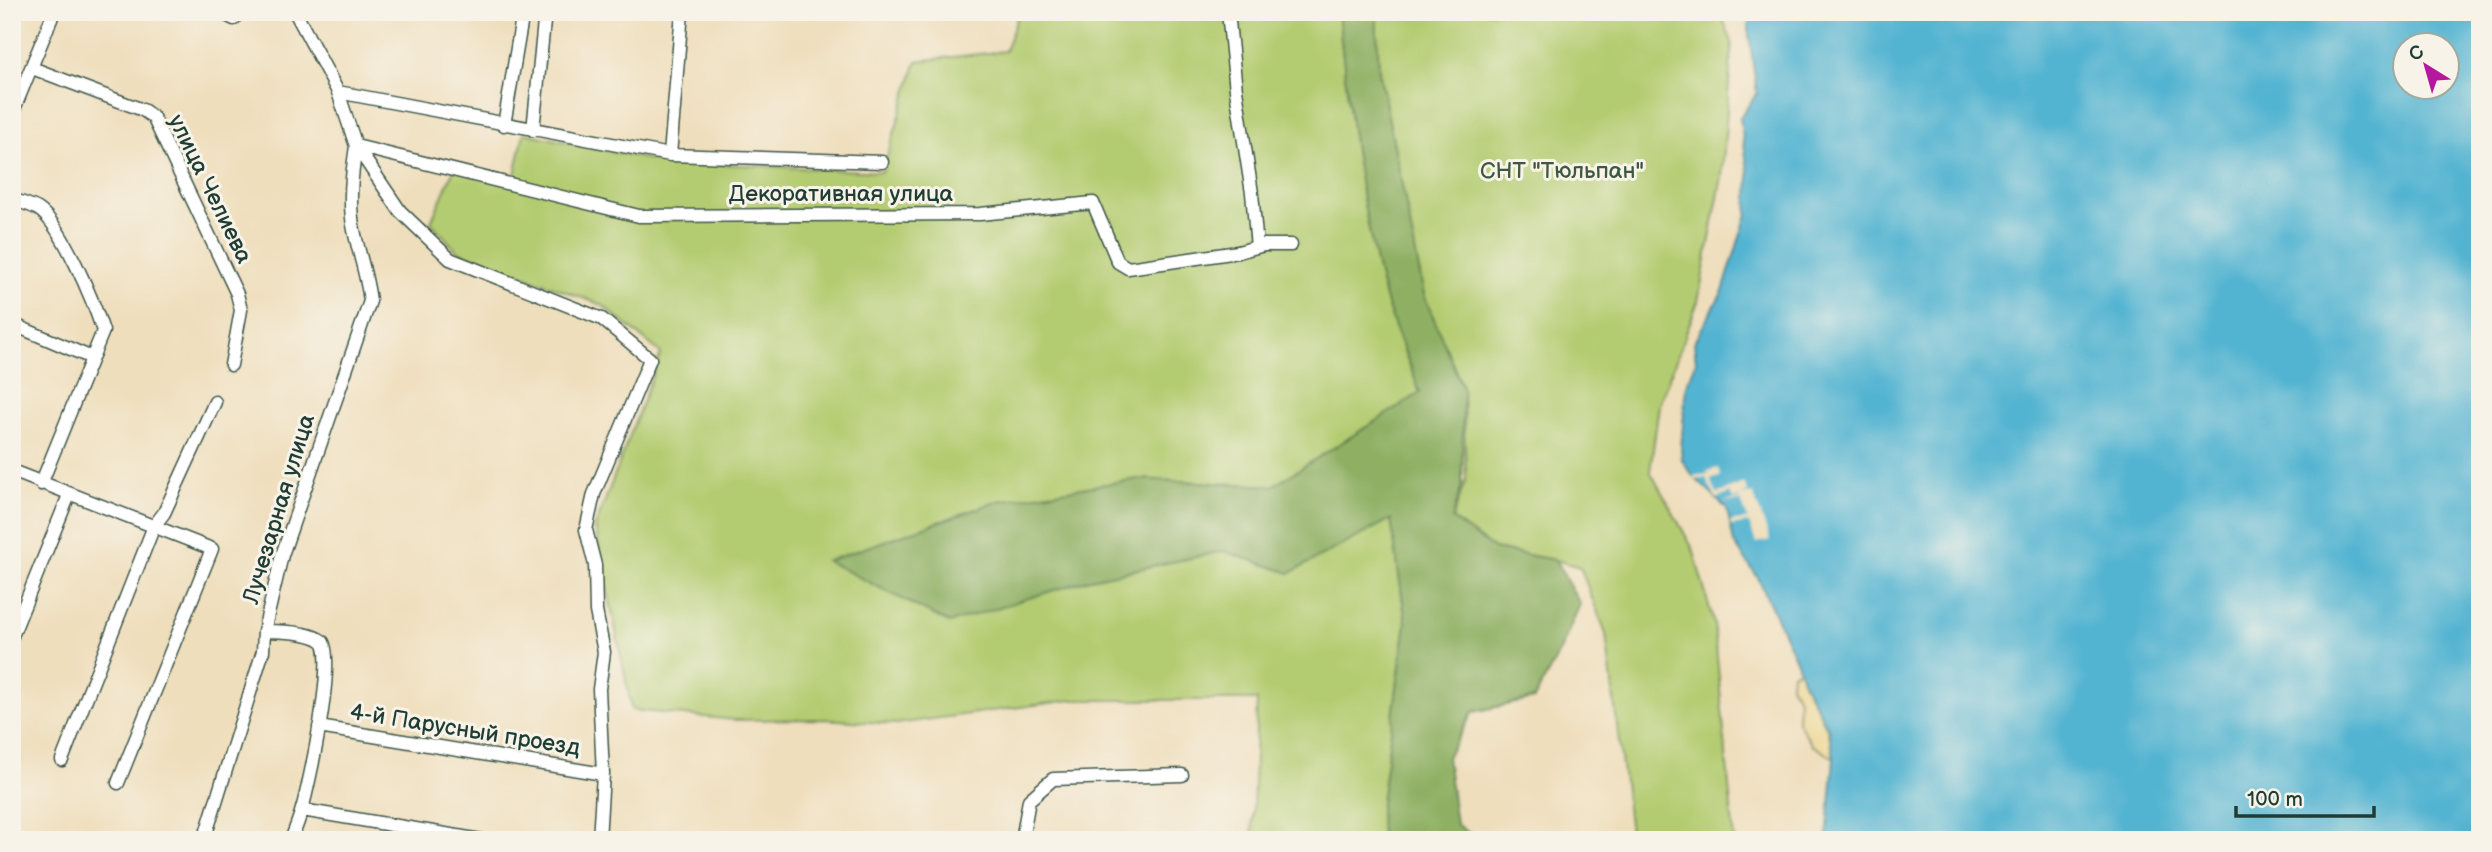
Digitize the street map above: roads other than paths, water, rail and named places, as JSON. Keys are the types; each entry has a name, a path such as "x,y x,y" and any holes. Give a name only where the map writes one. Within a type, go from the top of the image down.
{"street":[{"path":"12,114 54,12"},
{"path":"220,12 234,19"},
{"path":"295,12 338,92 356,146 400,211 450,259 602,319 650,359 594,494 586,530 595,565 596,611 604,652 599,689 603,774 599,840"},
{"path":"504,125 523,12"},
{"path":"533,130 545,12"},
{"path":"670,155 682,12"},
{"path":"1228,12 1257,247"},
{"name":"улица Челиева","path":"32,68 143,110 152,117 237,294 241,310 231,365"},
{"path":"338,92 670,155 882,162"},
{"name":"Декоративная улица","path":"356,146 639,216 980,214 1093,203 1118,262 1128,268 1238,252 1264,245 1290,245"},
{"name":"Лучезарная улица","path":"291,840 302,810 319,727 327,649 323,642 300,634 264,631 282,555 370,301 368,281 353,227 351,181 356,146"},
{"path":"12,199 39,210 58,232 94,304 103,331 41,484"},
{"path":"12,324 92,358"},
{"path":"62,760 153,526 164,513 215,402"},
{"path":"12,471 212,549 118,783"},
{"path":"12,636 69,495"},
{"path":"204,840 263,651 264,631"},
{"name":"4-й Парусный проезд","path":"319,727 603,774"},
{"path":"1022,840 1029,800 1053,779 1182,775"},
{"path":"302,810 481,840"}],"water":[{"path":"1749,12 2480,12 2480,840 1827,840 1834,758 1829,730 1802,680 1797,662 1758,578 1734,543 1727,509 1693,476 1682,460 1686,388 1696,362 1694,342 1723,291 1747,214 1749,176 1740,118 1757,93 1749,35"}],"park label":[{"name":"СНТ \"Тюльпан\"","path":"1562,171"}]}
